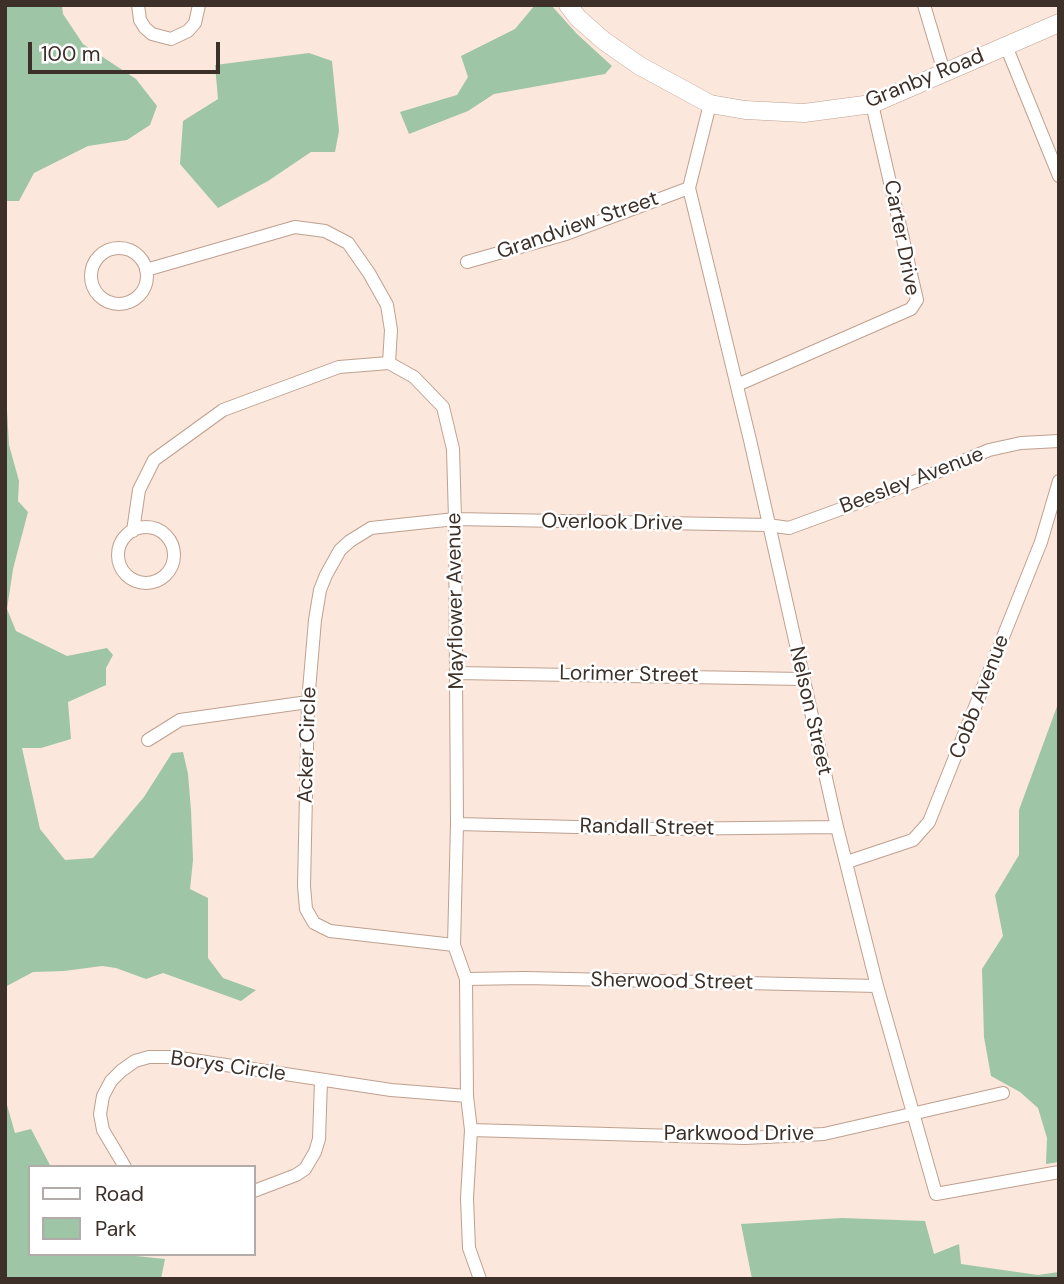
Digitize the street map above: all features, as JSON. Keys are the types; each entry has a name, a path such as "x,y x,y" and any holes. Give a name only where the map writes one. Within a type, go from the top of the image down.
{"main road":[{"name":"Granby Road","path":"568,5 578,18 604,41 640,66 710,104 746,110 804,113 872,104 1059,23"}],"street":[{"path":"138,5 140,20 145,28 152,34 171,38 188,31 195,23 199,5"},
{"path":"924,5 944,72"},
{"path":"1006,46 1059,176"},
{"name":"Nelson Street","path":"710,104 690,188 836,827 877,986 936,1194 1059,1172"},
{"name":"Carter Drive","path":"737,385 911,309 917,300 872,104"},
{"name":"Grandview Street","path":"467,262 566,234 690,188"},
{"path":"133,531 150,528 159,531 171,543 173,561 164,577 146,583 137,582 123,570 118,552 121,544 133,531 139,490 154,460 223,410 339,367 388,363 391,330 387,305 369,273 348,243 325,231 295,226 146,270"},
{"path":"118,248 136,254 146,270 145,287 132,301 124,304 107,301 99,296 91,280 95,261 101,254 118,248"},
{"name":"Mayflower Avenue","path":"388,363 414,377 443,407 453,449 457,673 454,945 466,979 467,1096 471,1130 467,1198 469,1248 480,1279"},
{"name":"Beesley Avenue","path":"768,525 789,528 801,525 989,450 1021,443 1059,441"},
{"name":"Cobb Avenue","path":"846,862 914,840 929,822 1041,542 1059,481"},
{"name":"Overlook Drive","path":"455,519 768,525"},
{"name":"Acker Circle","path":"454,945 330,931 314,923 306,909 304,886 308,702 320,590 326,575 340,550 359,533 371,528 455,519"},
{"name":"Lorimer Street","path":"457,673 802,679"},
{"path":"148,740 180,720 308,702"},
{"name":"Randall Street","path":"457,824 656,829 836,827"},
{"name":"Sherwood Street","path":"466,979 877,986"},
{"name":"Borys Circle","path":"124,1165 107,1139 100,1114 103,1096 111,1081 135,1061 149,1057 173,1057 391,1090 467,1096"},
{"path":"256,1190 285,1180 305,1169 319,1139 321,1081"},
{"name":"Parkwood Drive","path":"471,1130 745,1138 824,1134 1003,1093"}],"green space":[{"path":"5,5 62,5 63,14 83,44 136,79 157,106 150,125 127,140 88,146 34,173 19,201 5,201"},
{"path":"535,5 551,5 577,34 612,66 605,74 494,94 468,111 409,134 400,112 457,95 468,77 461,56 515,29"},
{"path":"309,53 332,61 339,131 335,152 311,152 268,181 218,208 180,164 183,121 218,99 215,65"},
{"path":"5,375 9,445 19,481 18,501 28,512 13,569 7,609 16,631 67,656 107,648 113,655 106,668 106,685 68,702 71,739 41,748 22,748 40,829 65,860 93,858 144,797 172,753 183,752 191,810 193,860 190,889 208,898 208,958 223,978 256,990 241,1001 163,973 146,979 102,966 33,972 5,987"},
{"path":"1059,701 1059,1162 1046,1164 1047,1138 1038,1108 1020,1092 991,1076 984,1037 982,969 1003,936 995,895 1019,855 1019,810"},
{"path":"5,1098 15,1133 31,1129 50,1165 28,1165 28,1256 136,1256 165,1259 161,1279 5,1279"},
{"path":"842,1218 925,1221 934,1254 959,1244 961,1264 1038,1275 1059,1272 1059,1279 752,1279 741,1224"}]}
